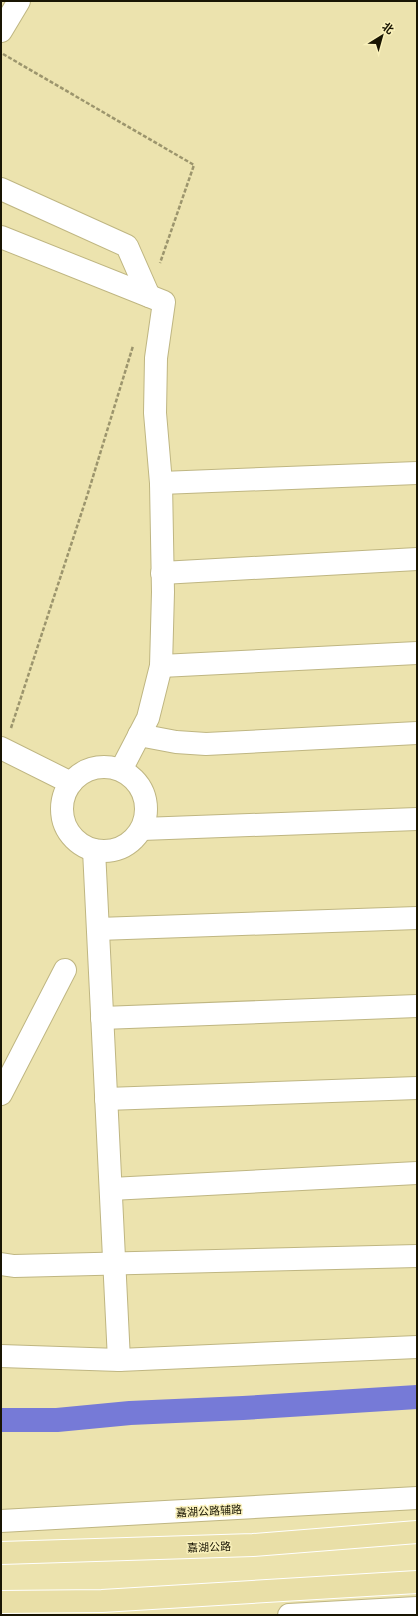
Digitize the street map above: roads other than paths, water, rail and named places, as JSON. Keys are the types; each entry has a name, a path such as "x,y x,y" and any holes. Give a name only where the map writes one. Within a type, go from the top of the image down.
{"main road":[{"name":"嘉湖公路","path":"1,1553 253,1545 417,1532"},
{"path":"1,1602 102,1601 417,1582"}],"street":[{"path":"1,31 19,1"},
{"path":"1,189 127,246 149,296"},
{"path":"1,237 164,302 156,358 155,413 161,483 161,666 148,718 121,770"},
{"path":"161,483 417,473"},
{"path":"162,573 417,559"},
{"path":"161,666 417,654"},
{"path":"139,735 176,742 206,744 417,733"},
{"path":"2,748 71,783"},
{"path":"108,767 121,770 133,778 142,789 146,802 146,816 142,829 133,840 122,848 108,851 94,850 82,844 71,835 64,823 62,809 64,795 71,783 81,774 94,768 108,767"},
{"path":"142,829 417,818"},
{"path":"94,850 118,1360"},
{"path":"98,929 417,918"},
{"path":"1,1094 65,970"},
{"path":"102,1018 417,1006"},
{"path":"106,1099 417,1088"},
{"path":"110,1189 417,1173"},
{"path":"1,1264 14,1266 114,1265 417,1256"},
{"path":"1,1356 118,1360 417,1347"},
{"name":"嘉湖公路辅路","path":"1,1521 295,1506 417,1498"},
{"path":"289,1615 417,1608"}],"waterway":[{"path":"1,1420 57,1420 130,1413 243,1408 417,1397"}]}
